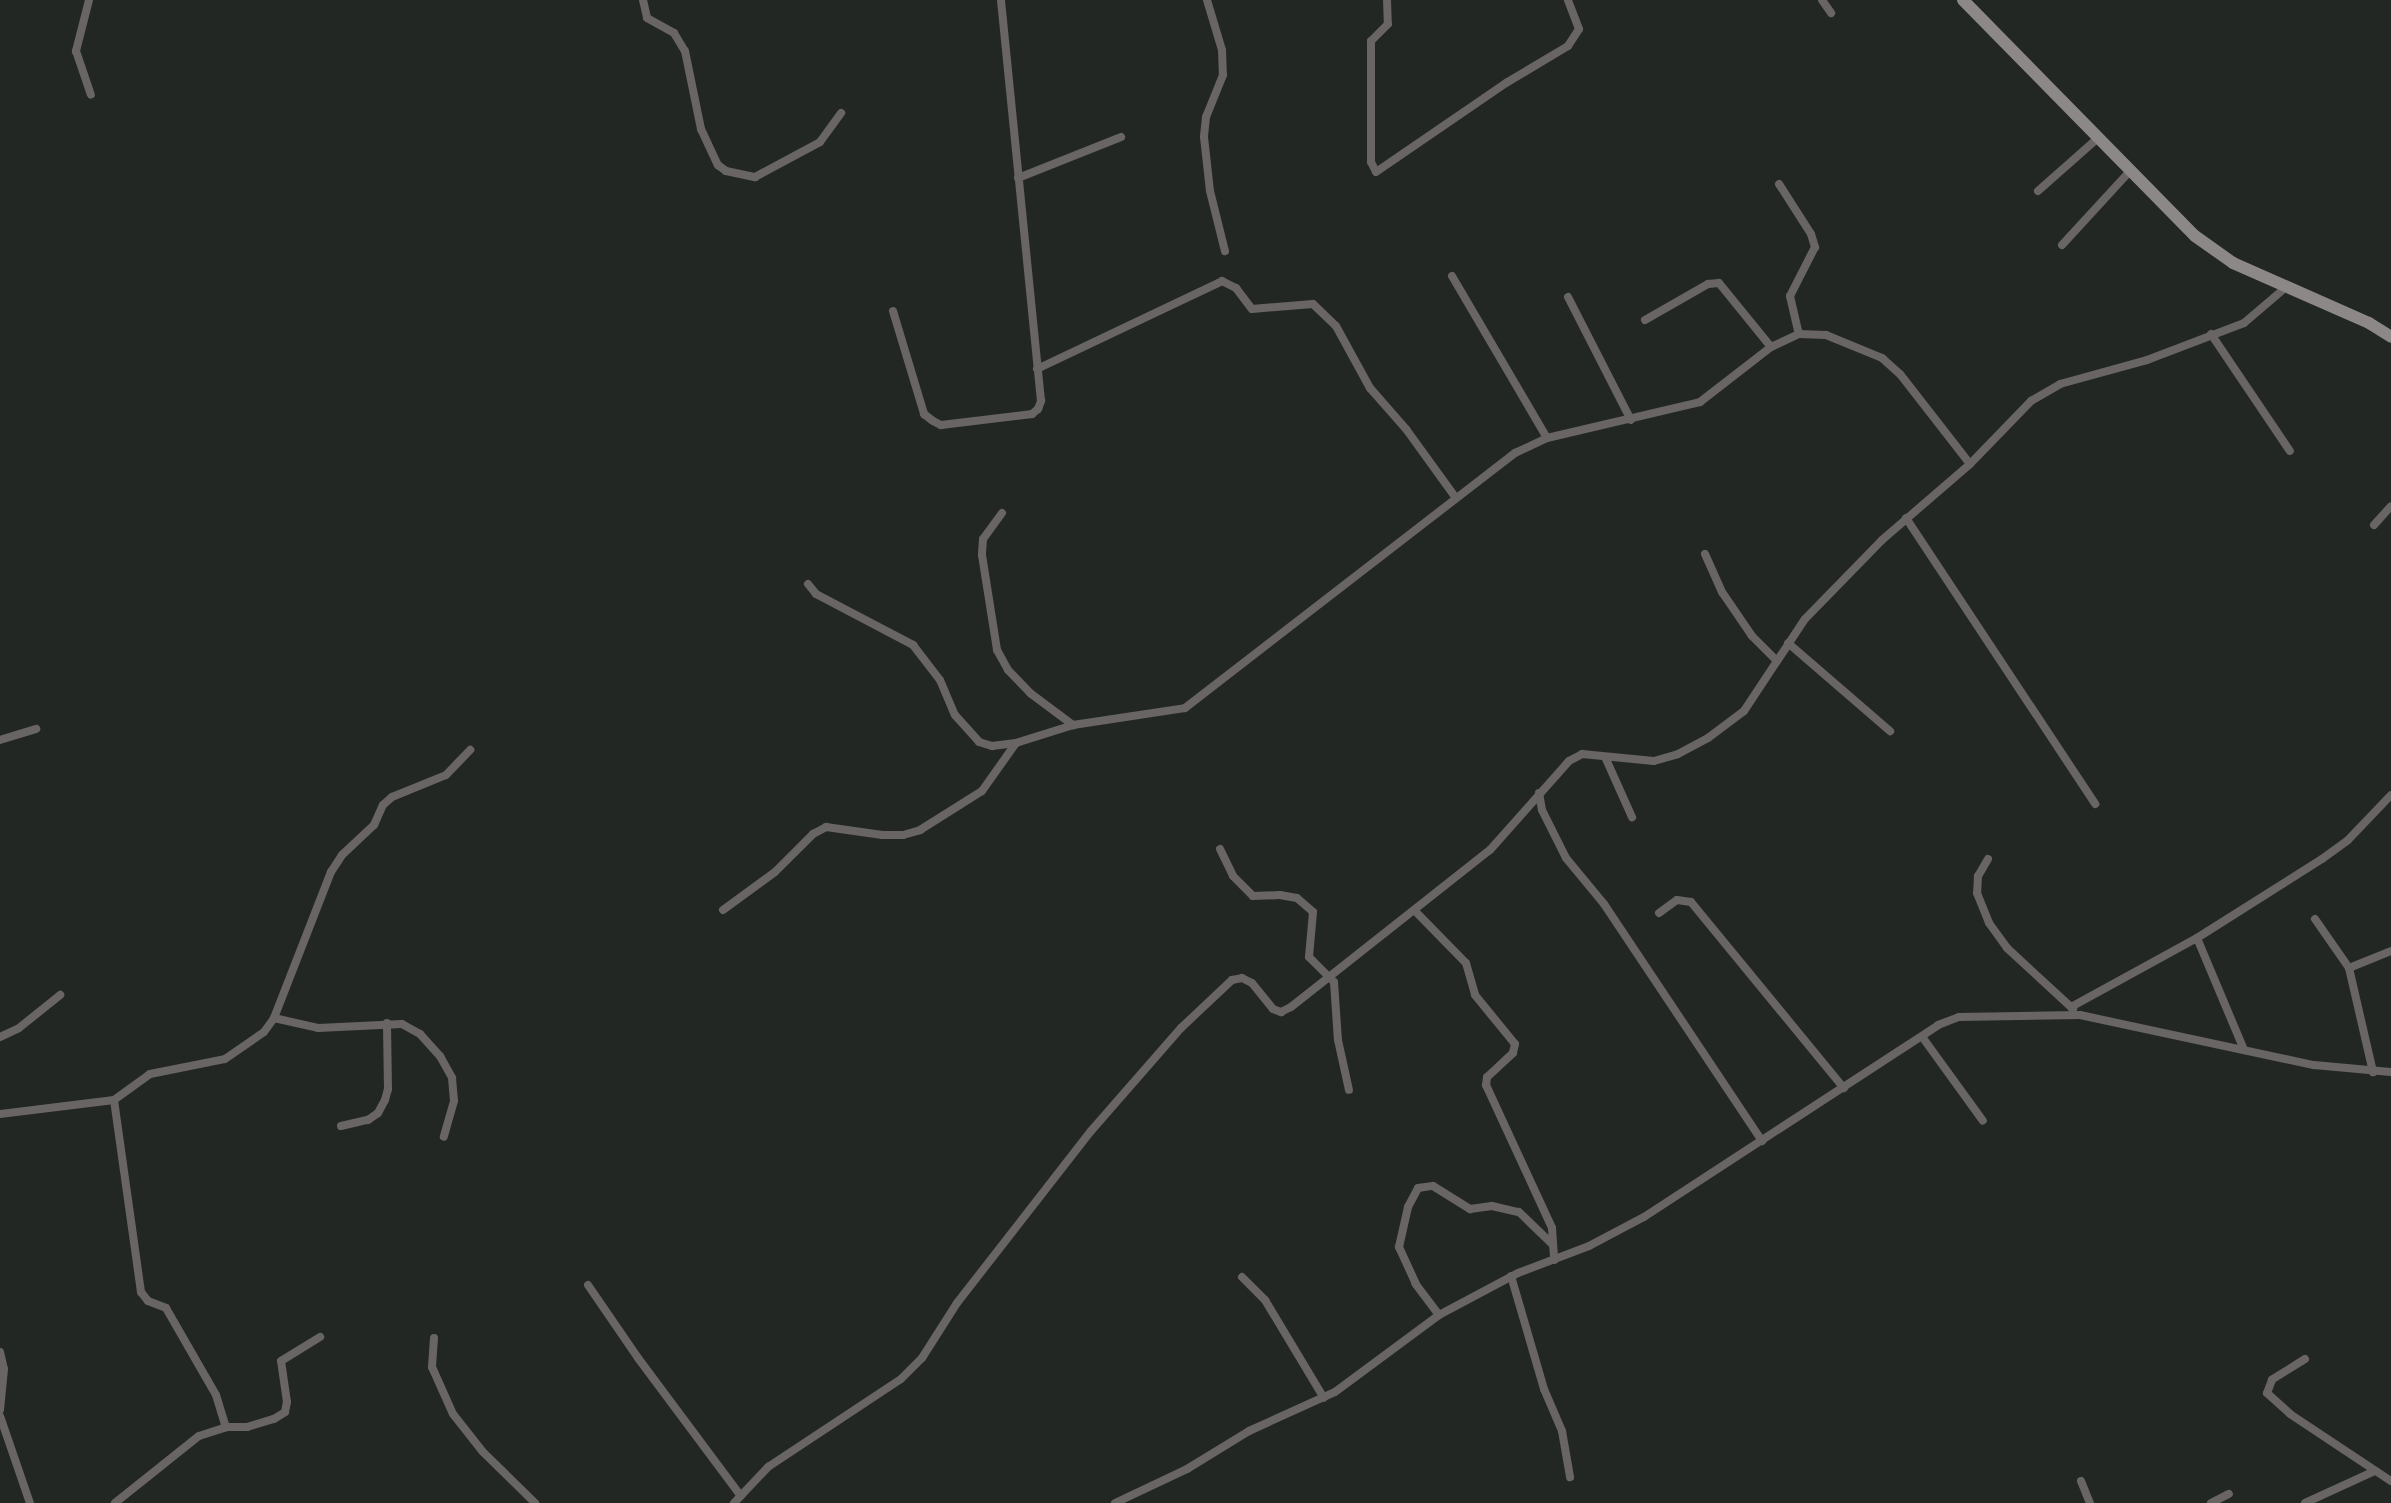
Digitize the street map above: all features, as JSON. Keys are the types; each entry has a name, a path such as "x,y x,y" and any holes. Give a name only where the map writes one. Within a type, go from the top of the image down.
{"street":[{"path":"89,0 76,51 91,95"},
{"path":"643,0 647,18 674,33 685,51 701,129 718,165 726,171 755,177 820,142 841,113"},
{"path":"893,311 924,414 941,425 1032,414 1041,401 1001,0"},
{"path":"1207,0 1222,50 1223,75 1206,117 1204,137 1210,191 1225,251"},
{"path":"1387,0 1388,24 1371,41 1371,162 1376,172 1506,83 1568,46 1579,29 1568,0"},
{"path":"1822,0 1831,13"},
{"path":"1963,0 2195,236 2233,263 2369,323 2391,337"},
{"path":"1018,178 1121,137"},
{"path":"2038,191 2098,138"},
{"path":"2062,245 2130,171"},
{"path":"1779,184 1811,234 1815,247 1790,296 1799,334"},
{"path":"1452,276 1547,438"},
{"path":"1037,369 1222,281 1236,288 1252,309 1313,304 1336,326 1370,388 1406,429 1456,498"},
{"path":"1645,320 1708,284 1719,283 1771,347"},
{"path":"588,1285 737,1499 768,1467 901,1379 922,1358 957,1303 1091,1131 1181,1028 1232,980 1242,978 1252,983 1273,1009 1281,1012 1330,979 1490,850 1569,761 1582,754 1606,759 1654,761 1678,754 1708,738 1744,711 1805,619 1906,518 1970,464 2044,393 2060,384 2147,360 2244,323 2285,288"},
{"path":"1568,297 1631,420"},
{"path":"808,584 816,594 913,645 940,680 955,715 979,742 992,746 1016,743 1073,725 1185,708 1515,453 1547,438 1700,402 1771,347 1799,334 1826,335 1882,358 1900,374 1970,464"},
{"path":"2211,334 2290,451"},
{"path":"2374,525 2391,506"},
{"path":"1002,513 983,539 982,555 997,650 1008,670 1030,693 1073,725"},
{"path":"1906,518 2095,804"},
{"path":"1705,554 1722,592 1752,636 1777,661"},
{"path":"1788,643 1890,731"},
{"path":"0,740 36,729"},
{"path":"723,910 775,872 813,834 826,827 882,835 903,835 920,830 982,791 1016,743"},
{"path":"0,1114 114,1100 150,1074 225,1059 264,1032 274,1018 331,872 342,855 374,825 383,805 392,797 446,775 470,750"},
{"path":"1606,759 1632,817"},
{"path":"1539,793 1542,810 1566,858 1604,904 1762,1141"},
{"path":"2071,1007 2197,938 2348,840 2391,795"},
{"path":"1220,849 1233,876 1253,896 1280,895 1307,904 1313,912 1309,957 1330,979 1337,992 1338,1040 1349,1090"},
{"path":"1988,859 1978,876 1977,893 1989,923 2007,948 2080,1015"},
{"path":"1659,913 1677,900 1691,902 1844,1088"},
{"path":"1416,912 1466,963 1475,995 1515,1044 1513,1053 1487,1077 1486,1085 1544,1210 1554,1260"},
{"path":"2315,919 2349,968 2373,1072"},
{"path":"2197,938 2244,1050"},
{"path":"2349,968 2391,951"},
{"path":"0,1037 19,1028 60,995"},
{"path":"1115,1503 1187,1469 1249,1431 1324,1398 1439,1315 1511,1276 1554,1260 1644,1217 1923,1038 1938,1025 1959,1017 2080,1015 2244,1050 2373,1072 2391,1072"},
{"path":"274,1018 318,1028 402,1024 420,1034 440,1056 452,1078 454,1101 444,1137"},
{"path":"341,1126 368,1120 378,1113 385,1100 388,1089 387,1023"},
{"path":"1923,1038 1983,1121"},
{"path":"114,1100 141,1292 148,1301 166,1308 216,1395 226,1427"},
{"path":"1439,1315 1416,1284 1399,1247 1408,1207 1418,1188 1433,1186 1470,1209 1492,1206 1519,1212 1553,1246"},
{"path":"1511,1276 1544,1389 1562,1431 1570,1477"},
{"path":"1242,1277 1265,1300 1324,1398"},
{"path":"115,1503 199,1436 226,1427 247,1427 285,1412 281,1361 320,1337"},
{"path":"434,1338 432,1367 453,1414 483,1452 535,1503"},
{"path":"0,1352 4,1369 0,1413 30,1503"},
{"path":"2305,1359 2272,1380 2267,1393 2290,1414 2391,1481"},
{"path":"2305,1503 2375,1471"},
{"path":"2081,1481 2090,1503"},
{"path":"2211,1503 2229,1494"}]}
